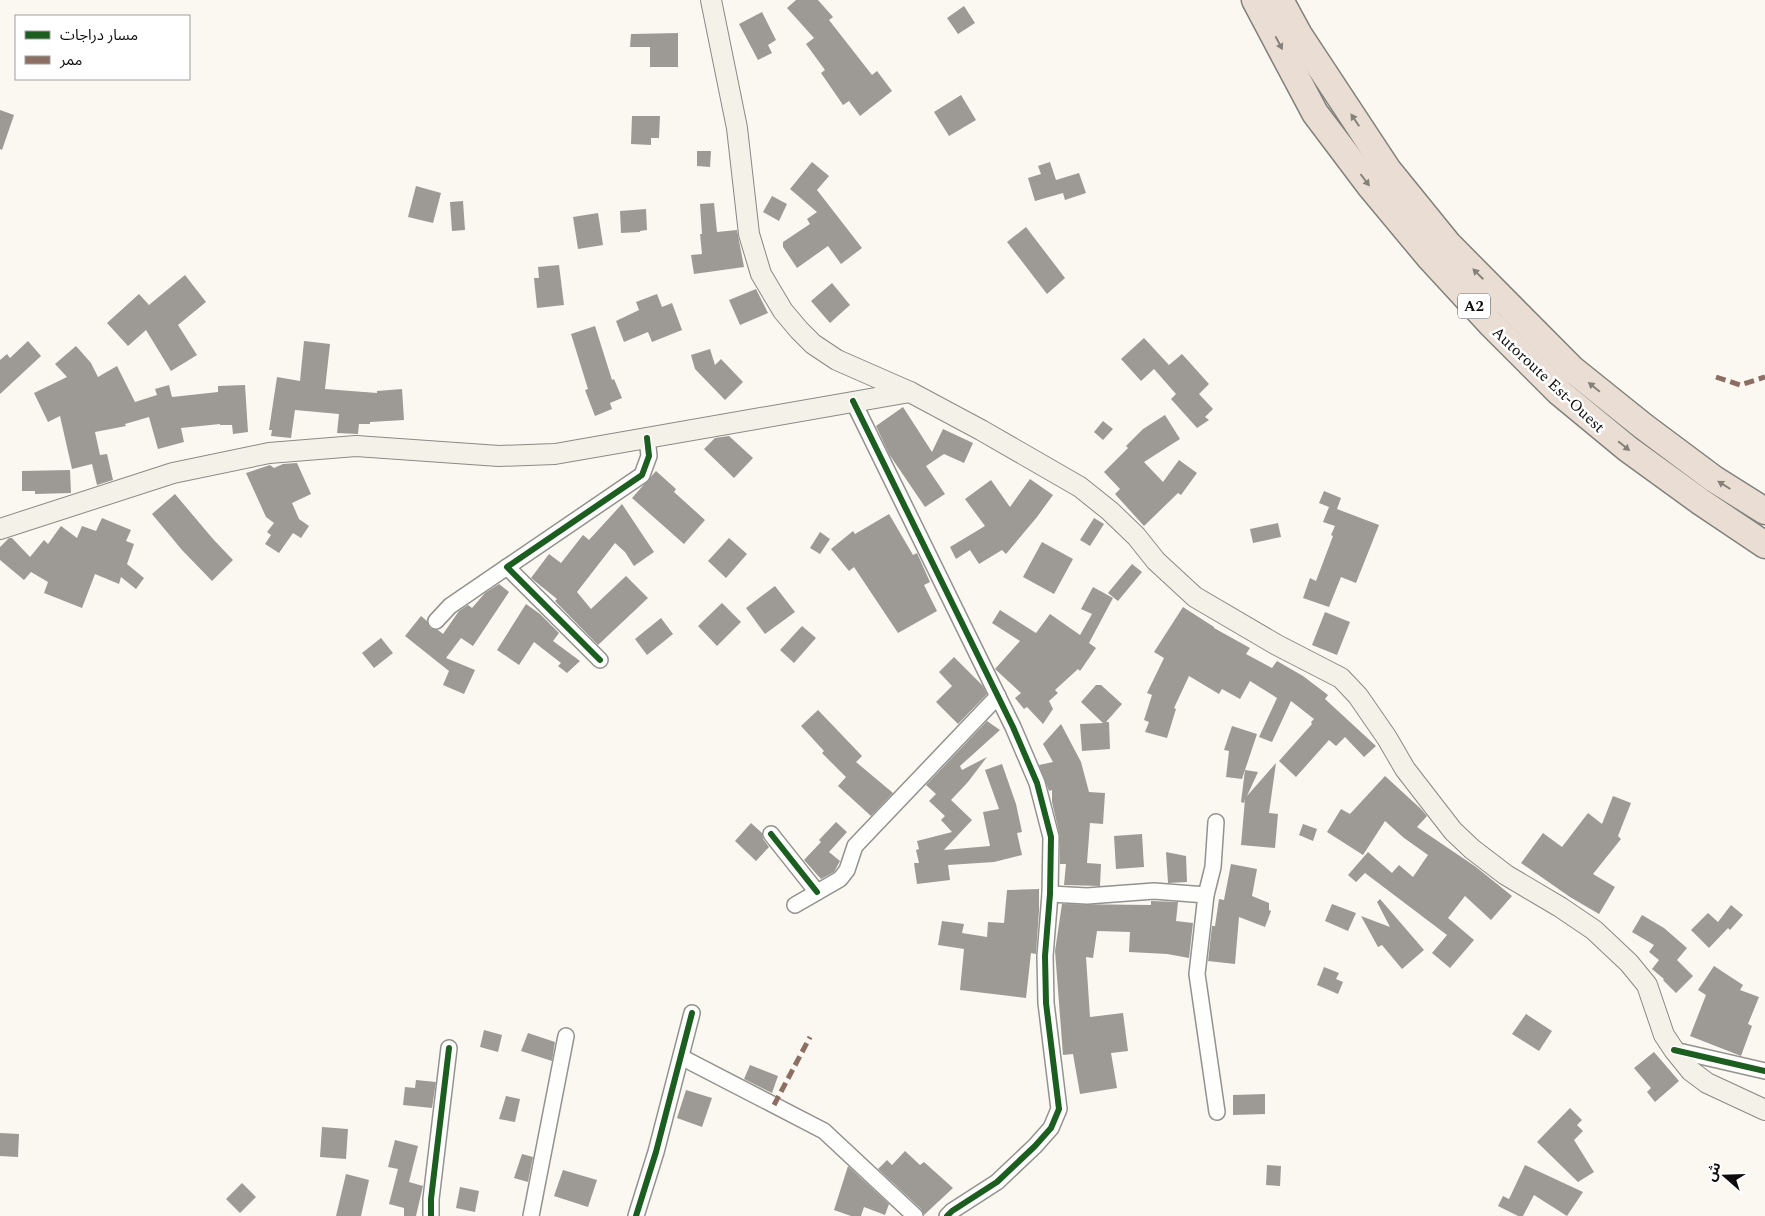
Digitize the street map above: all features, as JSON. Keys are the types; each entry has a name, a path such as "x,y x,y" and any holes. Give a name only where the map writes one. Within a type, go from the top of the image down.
{"highway":[{"name":"Autoroute Est-Ouest","path":"1255,0 1315,113 1376,193 1430,258 1490,323 1559,392 1628,449 1700,502 1765,544"},
{"name":"Autoroute Est-Ouest","path":"1280,0 1299,35 1388,170 1448,244 1572,369 1643,426 1714,479 1765,511"}],"main road":[{"path":"711,0 737,128 749,234 761,274 783,311 813,344 837,360 910,392 981,430 1080,487 1110,511 1136,536 1156,561 1194,597 1277,645 1341,678 1358,696 1405,769 1453,831 1472,849 1506,875 1594,930 1629,963 1647,985 1664,1035 1692,1071 1707,1082 1765,1110"},
{"path":"0,528 172,473 269,453 356,446 499,456 555,454 910,392"}],"street":[{"path":"854,401 998,696 1037,783 1050,837 1050,894 1045,956 1046,1003 1059,1109 1051,1128 997,1182 947,1216"},
{"path":"436,621 450,606 642,475 649,456 647,438"},
{"path":"507,567 600,660"},
{"path":"795,905 840,878 847,870 855,846 998,696"},
{"path":"1216,822 1213,867 1206,895 1197,974 1217,1112"},
{"path":"771,834 817,892"},
{"path":"1050,894 1087,896 1154,890 1206,895"},
{"path":"636,1216 656,1152 692,1013"},
{"path":"531,1216 566,1036"},
{"path":"431,1216 431,1199 449,1048"},
{"path":"1674,1050 1765,1072"},
{"path":"680,1057 824,1131 915,1216"}],"building":[{"path":"796,0 818,0 833,17 829,20 872,75 877,71 892,91 860,116 849,101 843,105 821,73 825,70 806,44 814,38 787,8"},
{"path":"964,6 975,23 958,34 947,18"},
{"path":"762,12 776,40 768,45 772,53 758,60 739,24"},
{"path":"678,33 678,67 650,67 650,47 630,47 631,34"},
{"path":"961,95 976,120 949,136 934,112"},
{"path":"0,110 14,115 2,150 0,149"},
{"path":"632,116 660,116 659,138 651,138 651,145 631,144"},
{"path":"697,151 711,151 710,167 697,166"},
{"path":"812,162 829,176 817,190 862,248 841,264 828,246 797,268 783,247 783,242 810,224 807,219 817,212 790,189"},
{"path":"1050,162 1056,180 1079,173 1086,193 1065,200 1063,193 1035,201 1028,178 1041,174 1038,166"},
{"path":"416,186 441,193 433,223 408,217"},
{"path":"772,196 787,204 779,221 763,212"},
{"path":"463,201 465,230 452,231 450,202"},
{"path":"714,203 717,232 737,230 744,267 694,274 691,255 702,254 700,204"},
{"path":"646,209 647,230 621,233 620,211"},
{"path":"598,213 603,245 578,249 573,217"},
{"path":"1026,227 1065,278 1047,294 1007,242"},
{"path":"559,265 564,305 537,308 534,278 539,278 538,267"},
{"path":"185,275 206,302 178,325 197,355 171,371 146,330 128,346 107,323 139,294 149,305"},
{"path":"832,283 850,305 830,323 811,301"},
{"path":"756,289 768,313 740,325 729,300"},
{"path":"657,294 662,307 672,303 682,330 652,342 648,332 624,342 616,321 639,310 636,302"},
{"path":"595,326 612,380 614,379 622,398 610,403 612,409 595,416 585,390 588,389 571,334"},
{"path":"1144,338 1169,365 1182,354 1209,384 1199,394 1213,409 1205,417 1209,420 1197,428 1171,399 1176,394 1154,369 1141,381 1121,359"},
{"path":"28,341 41,356 0,394 0,360 7,354 10,358"},
{"path":"304,341 330,344 325,389 377,393 377,391 402,389 404,420 359,424 358,434 337,433 339,414 295,410 291,438 271,436 272,430 269,430 277,377 300,381"},
{"path":"76,346 91,363 98,377 117,366 135,402 157,395 155,389 169,385 172,397 218,392 218,386 245,385 248,432 233,434 232,425 220,424 181,428 184,442 158,449 149,417 125,424 126,426 95,432 100,455 107,454 113,480 97,485 92,464 72,469 60,416 48,422 34,393 67,377 55,364"},
{"path":"710,349 715,365 721,359 743,382 725,400 695,369 691,355"},
{"path":"903,407 932,452 943,429 973,443 964,463 944,454 926,466 945,494 925,507 889,454 876,426"},
{"path":"1165,415 1180,439 1144,462 1163,482 1179,460 1197,473 1181,495 1178,493 1144,526 1115,494 1120,489 1104,472 1128,448 1126,446 1143,429"},
{"path":"1103,421 1113,429 1103,440 1094,432"},
{"path":"729,436 753,458 734,478 704,449 715,438"},
{"path":"297,463 311,494 292,503 299,519 309,526 301,538 293,533 279,553 265,544 271,535 267,532 274,523 266,517 246,473 270,465 274,468 283,464"},
{"path":"70,470 71,493 35,494 35,491 22,491 22,471"},
{"path":"656,471 676,489 674,492 705,520 684,544 632,498"},
{"path":"1030,479 1053,495 1006,554 1002,550 979,564 970,550 956,559 950,547 985,526 965,499 991,480 1010,507"},
{"path":"1324,491 1341,498 1337,509 1379,525 1356,583 1341,577 1329,607 1303,598 1310,578 1316,581 1335,526 1323,522 1329,507 1319,503"},
{"path":"175,494 233,560 212,581 182,550 152,514"},
{"path":"622,504 654,552 634,566 625,552 615,543 577,592 591,609 626,576 648,598 598,645 555,601 557,599 531,578 549,554 561,563 583,535 589,540"},
{"path":"889,514 913,555 917,553 930,582 924,585 937,611 898,633 854,567 849,571 831,549 853,531 855,534"},
{"path":"102,518 131,530 126,541 134,544 127,564 144,578 136,589 121,577 119,584 95,574 82,608 44,593 48,582 31,572 24,580 0,560 0,547 9,538 12,538 30,557 44,540 48,544 61,526 77,538 82,526 96,531"},
{"path":"1094,518 1104,524 1090,546 1080,540"},
{"path":"1278,523 1281,537 1253,543 1250,529"},
{"path":"820,532 830,539 820,554 810,548"},
{"path":"729,538 747,554 726,578 708,561"},
{"path":"1042,542 1073,559 1054,594 1023,577"},
{"path":"1132,564 1142,572 1118,601 1108,593"},
{"path":"499,584 509,592 473,646 461,638 446,658 475,670 464,694 443,685 449,671 405,636 421,616 427,621 430,628 438,630 443,634 459,611 468,605 472,608 485,593"},
{"path":"775,586 795,612 765,634 746,608"},
{"path":"1093,587 1113,598 1089,643 1096,648 1080,671 1078,669 1055,690 1058,693 1049,701 1053,709 1043,724 1027,707 1024,709 1015,698 1021,693 995,669 1020,641 992,623 1000,610 1036,633 1050,614 1080,635 1092,614 1081,609"},
{"path":"722,603 741,622 717,646 698,626"},
{"path":"526,604 540,614 559,633 553,641 580,661 567,673 558,666 561,663 534,642 519,665 497,650"},
{"path":"1183,607 1214,628 1250,648 1246,654 1272,668 1277,661 1303,676 1328,695 1325,699 1376,746 1364,757 1345,737 1336,746 1329,740 1296,777 1279,761 1312,724 1311,722 1314,719 1291,701 1272,742 1259,737 1277,698 1250,681 1240,699 1222,689 1219,694 1189,676 1174,708 1176,709 1167,738 1145,732 1149,722 1144,720 1152,695 1147,693 1164,658 1154,652"},
{"path":"1325,612 1350,622 1337,655 1312,645"},
{"path":"661,618 673,634 647,655 635,639"},
{"path":"802,626 816,638 794,663 780,650"},
{"path":"381,638 393,653 374,668 362,653"},
{"path":"954,657 983,686 987,694 958,724 936,702 952,686 939,672"},
{"path":"1096,685 1101,685 1122,704 1106,722 1109,722 1110,749 1082,751 1080,724 1103,723 1081,702"},
{"path":"818,710 862,756 856,762 893,793 871,816 838,786 846,777 822,753 824,751 801,726"},
{"path":"987,721 1000,730 960,766 962,770 987,757 951,800 972,820 944,850 990,846 983,812 999,809 985,770 1002,764 1016,804 1022,832 1017,833 1022,855 994,862 948,865 950,880 917,884 914,863 919,863 916,850 919,849 917,841 952,832 941,820 945,816 929,801 936,794 926,785"},
{"path":"1061,724 1081,762 1089,792 1105,793 1103,824 1090,823 1087,863 1101,864 1100,886 1064,885 1066,864 1060,864 1060,837 1052,802 1052,790 1049,791 1039,765 1053,762 1043,744"},
{"path":"1232,726 1257,734 1242,779 1226,777 1229,751 1224,750"},
{"path":"1276,763 1269,813 1278,814 1275,848 1241,845 1245,799 1244,803 1241,802 1245,770 1258,772 1247,796"},
{"path":"1385,776 1427,816 1417,827 1476,867 1512,896 1491,920 1465,896 1448,918 1474,940 1450,968 1432,953 1447,935 1365,873 1356,882 1348,875 1368,852 1392,873 1399,865 1413,877 1428,855 1404,838 1385,821 1363,855 1327,832 1341,809 1350,814"},
{"path":"1613,796 1631,803 1618,836 1621,839 1593,874 1615,887 1599,914 1570,897 1521,863 1543,833 1562,847 1588,813 1602,824"},
{"path":"836,822 847,832 829,852 840,861 834,872 821,879 804,860"},
{"path":"751,823 762,833 763,839 769,847 756,861 735,841"},
{"path":"1303,824 1317,829 1313,841 1299,835"},
{"path":"1142,834 1144,867 1116,869 1114,836"},
{"path":"1166,852 1186,856 1187,882 1168,883"},
{"path":"1231,864 1257,869 1252,896 1269,903 1269,910 1271,911 1265,927 1239,917 1235,964 1208,961 1212,926 1215,926 1219,899 1224,900"},
{"path":"1039,889 1036,954 1031,953 1026,998 960,990 964,949 938,945 942,921 964,924 962,933 987,937 988,922 1004,923 1007,890"},
{"path":"1380,899 1424,950 1402,969 1382,945 1378,947 1361,916 1390,927 1377,902"},
{"path":"1151,901 1178,902 1176,921 1193,923 1189,958 1167,954 1129,952 1130,932 1097,931 1093,958 1086,957 1090,1017 1123,1013 1128,1051 1111,1053 1117,1088 1080,1094 1073,1054 1063,1055 1055,951 1062,904 1151,905"},
{"path":"1332,904 1356,913 1348,931 1325,921"},
{"path":"1731,905 1743,915 1730,930 1728,928 1709,948 1691,930 1708,913 1718,922"},
{"path":"1642,915 1664,928 1687,948 1677,960 1693,976 1676,993 1652,969 1659,960 1649,952 1654,945 1632,932"},
{"path":"1714,966 1743,985 1740,990 1759,997 1748,1024 1752,1026 1741,1056 1690,1036 1706,995 1698,990"},
{"path":"1324,967 1339,973 1336,979 1343,982 1338,994 1317,985"},
{"path":"1526,1014 1552,1031 1539,1051 1512,1034"},
{"path":"484,1030 502,1035 498,1052 480,1047"},
{"path":"528,1033 555,1042 552,1061 521,1051"},
{"path":"1654,1052 1679,1081 1655,1102 1647,1092 1651,1088 1634,1068"},
{"path":"750,1065 778,1076 772,1093 744,1079"},
{"path":"416,1080 436,1082 432,1108 403,1105 405,1087 415,1088"},
{"path":"686,1090 712,1098 702,1127 677,1118"},
{"path":"1265,1094 1265,1114 1233,1115 1233,1095"},
{"path":"506,1096 520,1099 515,1122 499,1119"},
{"path":"1570,1108 1582,1120 1577,1125 1583,1131 1574,1140 1594,1172 1578,1182 1537,1142"},
{"path":"322,1127 348,1129 346,1159 320,1157"},
{"path":"0,1133 19,1134 18,1157 0,1156"},
{"path":"395,1140 418,1146 409,1182 423,1186 416,1216 404,1216 404,1208 389,1204 398,1169 388,1167"},
{"path":"905,1151 920,1165 924,1162 953,1188 924,1215 921,1209 878,1169 887,1160 892,1165"},
{"path":"522,1154 533,1157 528,1182 514,1178"},
{"path":"1267,1165 1281,1166 1280,1186 1266,1185"},
{"path":"1525,1165 1583,1192 1567,1216 1534,1195 1523,1216 1518,1216 1498,1206 1503,1196 1509,1199"},
{"path":"848,1166 889,1204 885,1215 864,1207 861,1216 851,1216 834,1210"},
{"path":"563,1170 597,1180 588,1207 554,1196"},
{"path":"346,1174 369,1180 361,1216 336,1216"},
{"path":"242,1183 256,1197 240,1213 226,1199"},
{"path":"460,1187 479,1191 475,1212 456,1208"}],"marked path":[{"path":"1716,377 1740,385 1765,377"},
{"path":"774,1105 810,1037"}],"cycle path":[{"path":"853,401 1013,727 1037,783 1051,837 1050,894 1045,956 1046,1003 1059,1109 1051,1128 1035,1146 997,1182 947,1216"},
{"path":"600,660 507,567 642,475 649,456 647,438"},
{"path":"771,834 817,892"},
{"path":"636,1216 656,1152 692,1013"},
{"path":"431,1216 431,1199 449,1048"},
{"path":"1674,1050 1765,1071"}]}
